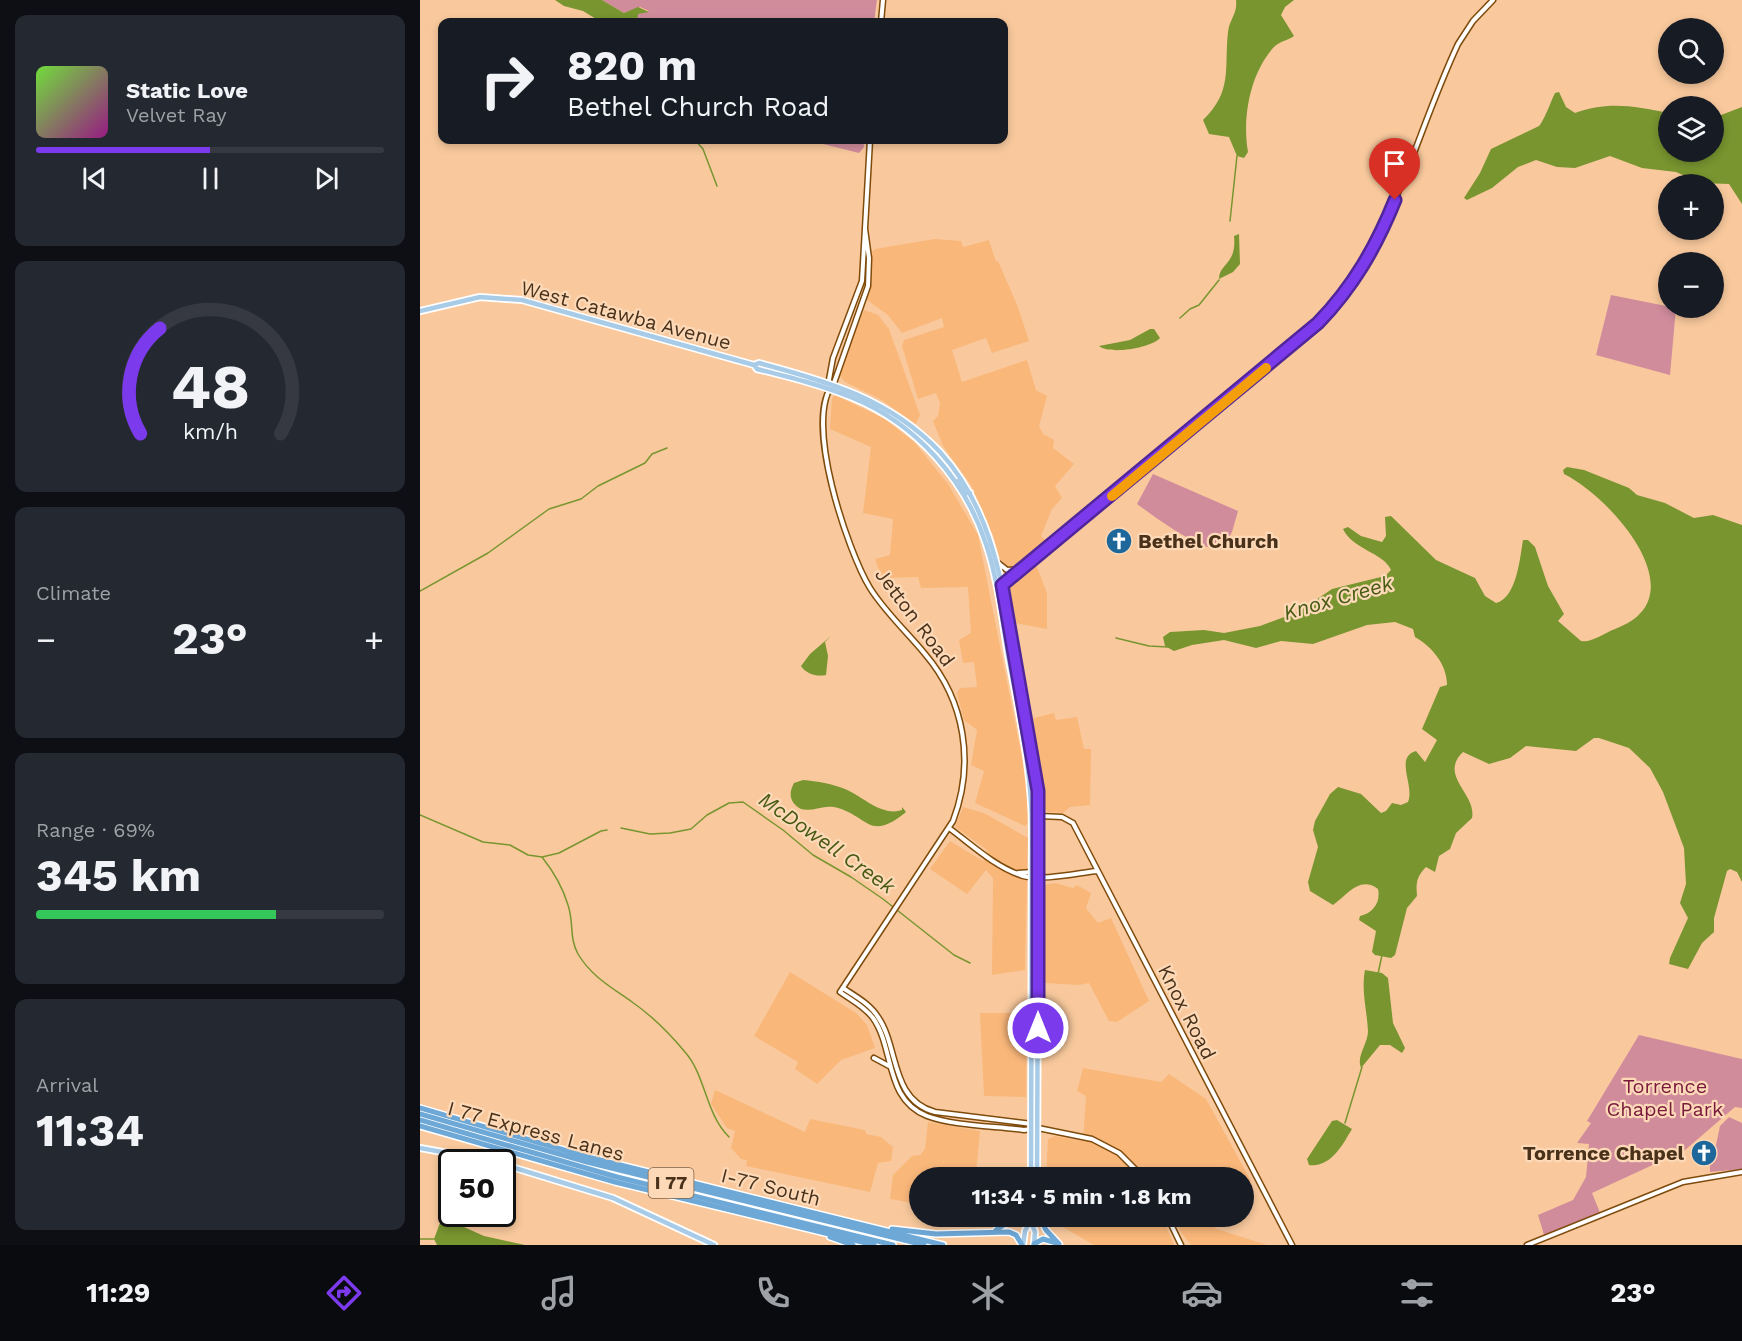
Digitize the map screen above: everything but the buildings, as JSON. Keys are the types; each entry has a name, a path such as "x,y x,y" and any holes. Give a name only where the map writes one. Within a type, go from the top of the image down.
{"highway":[{"name":"I-77 South","path":"420,1108 588,1157 943,1245"},
{"name":"I 77 Express Lanes","path":"420,1114 586,1162 924,1245"},
{"name":"I 77 Express Lanes","path":"420,1125 617,1177 893,1245"},
{"name":"I 77","path":"420,1125 615,1182 874,1245"},
{"path":"800,1226 853,1245"},
{"path":"870,1227 936,1234 1011,1233 1023,1245"},
{"path":"989,1232 1002,1227"},
{"path":"1044,1227 1059,1245"},
{"path":"1034,1244 1045,1239 1059,1245"}],"main road":[{"name":"West Catawba Avenue","path":"420,311 480,297 522,300 754,364 759,363 834,383 871,399 913,427 942,455 970,493 985,523 998,562 1038,791 1037,1167"},
{"name":"West Catawba Avenue","path":"754,364 757,369 829,388 889,417 915,437 940,462 956,483 976,519 986,544 1013,678 1031,790 1031,1167"},
{"path":"940,462 951,472 966,493 970,493"},
{"path":"1013,678 1022,713 1026,716"},
{"path":"1026,753 1029,754 1038,791"},
{"path":"1032,948 1034,987 1038,989"},
{"path":"1031,1002 1034,1005 1035,1032 1038,1039"},
{"path":"420,1148 438,1151"},
{"path":"516,1168 613,1198 714,1245"},
{"path":"1023,1245 1027,1227"},
{"path":"1034,1227 1034,1244"}],"street":[{"path":"881,18 883,0"},
{"path":"996,587 1025,568 1296,344 1342,296 1367,260 1384,227 1458,44 1473,21 1493,0"},
{"path":"827,381 837,346 860,289 870,144"},
{"path":"829,388 834,383 868,286 869,258 865,229"},
{"name":"Jetton Road","path":"827,381 829,388 823,415 826,463 857,561 877,599 943,677 960,720 964,773 957,808 949,828 841,990"},
{"path":"998,562 1007,570 1025,568"},
{"name":"Knox Road","path":"1039,816 1070,820 1292,1245"},
{"path":"949,828 999,865 1018,873 1038,876 1097,871"},
{"path":"841,990 873,1018 890,1068 903,1097 926,1116 1031,1131 1038,1128"},
{"path":"841,990 866,1004 878,1016 900,1079 909,1095 920,1105 934,1112 1031,1124 1038,1128 1074,1133 1098,1142 1124,1157 1134,1167"},
{"path":"874,1058 890,1068"},
{"path":"1527,1245 1683,1182 1742,1172"},
{"path":"1172,1227 1181,1245"}],"shaded area":[{"path":"935,239 961,241 963,247 989,240 996,262 998,261 1018,307 1029,341 992,353 986,338 952,350 962,382 1027,360 1036,390 1047,396 1039,426 1043,434 1054,440 1053,448 1074,464 1055,486 1062,498 1052,509 1041,536 1049,543 1018,568 1008,567 1000,559 993,535 971,485 943,446 933,421 938,416 940,403 936,393 918,399 902,346 904,340 944,327 942,318 902,333 888,315 867,300 872,252 875,249"},
{"path":"864,310 878,315 889,329 920,415 916,424 880,399 845,382 840,376 847,350"},
{"path":"835,395 885,419 914,442 948,484 978,535 1027,783 1029,822 1025,826 975,803 984,771 971,765 977,730 964,720 957,693 960,688 977,687 974,662 963,663 959,640 971,633 968,587 921,588 918,577 882,578 875,559 890,555 893,519 863,513 871,447 830,429 832,398"},
{"path":"1035,562 1047,593 1047,629 1015,623 1008,592 1012,583"},
{"path":"1054,713 1056,720 1077,717 1084,749 1091,749 1090,805 1070,807 1063,813 1048,812 1041,806 1030,719"},
{"path":"963,807 984,813 1028,838 1025,970 992,975 993,878 986,870 967,894 930,869 950,841 983,861 988,855 986,849 955,827"},
{"path":"1055,883 1073,888 1077,885 1091,893 1086,908 1098,923 1111,918 1149,1001 1117,1022 1109,1021 1089,983 1079,985 1045,983 1041,979 1043,885"},
{"path":"790,972 856,1013 867,1025 875,1048 841,1060 817,1084 795,1069 798,1062 754,1036"},
{"path":"980,1013 1027,1013 1026,1097 984,1096"},
{"path":"1083,1068 1161,1082 1169,1074 1206,1099 1243,1167 1047,1167 1048,1139 1055,1136 1083,1141 1086,1096 1077,1091"},
{"path":"715,1090 805,1132 810,1119 865,1130 866,1134 881,1137 893,1147 891,1161 878,1163 870,1192 746,1166 747,1160 741,1159 731,1148 735,1131 727,1128 711,1104"},
{"path":"928,1122 980,1131 977,1167 909,1167 909,1202 890,1199 893,1175 912,1156 920,1155 925,1149"},
{"path":"1063,1227 1166,1227 1174,1245 1094,1245"},
{"path":"1179,1227 1214,1227 1267,1245 1191,1245"}],"green space":[{"path":"602,0 877,0 875,18 637,18 637,14 649,11 640,7 624,13"},
{"path":"823,144 864,144 859,153"},
{"path":"1611,295 1658,304 1658,318 1675,318 1670,375 1596,355"},
{"path":"1153,474 1238,511 1232,532 1223,548 1215,549 1193,540 1137,504"},
{"name":"Torrence Chapel Park","path":"1639,1035 1742,1059 1742,1108 1735,1107 1685,1150 1592,1193 1601,1215 1545,1238 1538,1215 1573,1200 1586,1177 1589,1144 1577,1143 1591,1123 1587,1121"},
{"path":"1729,1117 1742,1123 1742,1169 1710,1172 1710,1151 1715,1150 1720,1126"}],"water":[{"path":"555,0 602,0 624,13 638,7 649,12 638,14 638,18 594,18 583,11 564,6"},
{"path":"1236,0 1294,0 1285,7 1281,15 1294,36 1273,48 1253,83 1247,111 1248,152 1244,158 1237,156 1229,137 1209,134 1203,120 1213,109 1223,89 1228,32 1236,9"},
{"path":"1559,92 1566,107 1575,113 1610,106 1658,111 1658,162 1724,162 1724,114 1742,107 1742,204 1729,184 1724,184 1724,174 1681,174 1642,168 1610,156 1575,168 1557,167 1536,160 1518,167 1492,188 1467,200 1464,198 1480,173 1491,149 1539,126 1555,93"},
{"path":"1239,234 1240,264 1233,272 1219,279 1233,253 1234,236"},
{"path":"1154,329 1160,338 1148,345 1121,350 1104,349 1099,346 1130,340"},
{"path":"1567,467 1584,470 1629,488 1637,495 1665,503 1694,518 1713,515 1742,525 1742,882 1737,872 1730,869 1727,871 1714,918 1714,932 1702,943 1688,969 1669,964 1688,918 1680,903 1686,884 1684,848 1663,792 1650,768 1629,748 1599,738 1594,738 1576,751 1526,746 1510,758 1489,764 1463,752 1456,761 1456,777 1469,801 1472,818 1456,833 1450,849 1439,856 1435,872 1426,867 1418,877 1417,896 1407,908 1395,955 1391,958 1375,955 1372,952 1376,931 1359,920 1360,916 1375,906 1379,894 1378,889 1371,885 1360,885 1333,905 1310,891 1308,882 1318,847 1313,830 1315,821 1330,794 1338,787 1361,794 1381,813 1386,811 1392,803 1401,805 1408,802 1406,759 1416,751 1425,762 1437,740 1422,729 1440,687 1447,685 1444,670 1437,657 1415,637 1413,629 1395,622 1367,625 1313,644 1281,641 1256,648 1224,640 1192,645 1174,651 1165,646 1163,637 1170,632 1204,630 1224,633 1260,626 1298,612 1332,589 1385,576 1391,570 1387,564 1353,541 1343,529 1348,527 1361,536 1382,542 1386,536 1385,517 1391,516 1436,560 1475,578 1485,596 1496,603 1503,600 1509,593 1519,566 1523,540 1528,540 1535,547 1548,586 1564,614 1558,621 1581,641 1594,639 1639,614 1650,595 1649,572 1639,548 1623,525 1604,504 1564,474 1563,470"},
{"path":"831,636 825,642 828,656 826,675 809,673 801,666 810,654"},
{"path":"803,780 840,787 887,811 902,810 902,807 906,812 893,821 876,826 834,807 801,809 792,801 791,791 794,783"},
{"path":"1365,970 1382,973 1388,978 1393,1023 1405,1048 1402,1053 1390,1045 1380,1045 1361,1068 1360,1059 1368,1031 1364,993"},
{"path":"1337,1120 1352,1129 1345,1141 1324,1163 1309,1165 1307,1159 1332,1121"},
{"path":"438,1227 464,1227 484,1236 525,1245 437,1245 434,1239"}],"waterway":[{"path":"699,144 703,149 717,186"},
{"path":"1230,221 1237,156"},
{"path":"1180,318 1199,305 1219,280"},
{"path":"420,591 488,553 549,509 581,499 598,486 645,463 652,454 667,448"},
{"name":"Knox Creek","path":"1116,638 1149,646 1168,647"},
{"name":"McDowell Creek","path":"621,828 650,834 691,829 707,815 729,803 743,802 783,830 813,855 883,899 954,955 970,963"},
{"name":"McDowell Creek","path":"420,815 483,842 510,845 528,855 542,857 559,853 607,830"},
{"path":"542,857 566,899 570,911 573,942 583,962 595,975 646,1013 685,1052 697,1072 715,1117 729,1137"},
{"path":"1378,974 1382,955"},
{"path":"1345,1123 1362,1067"},
{"path":"420,1239 434,1239"}],"slow traffic":[{"path":"1112,496 1266,368"}],"place":[{"name":"Bethel Church","path":"1119,541"},
{"name":"Torrence Chapel","path":"1704,1153"}],"route":[{"path":"1038,1028 1038,791 1002,585 1009,582 1296,344 1318,323 1333,308 1360,271 1376,245 1395,200"}]}
